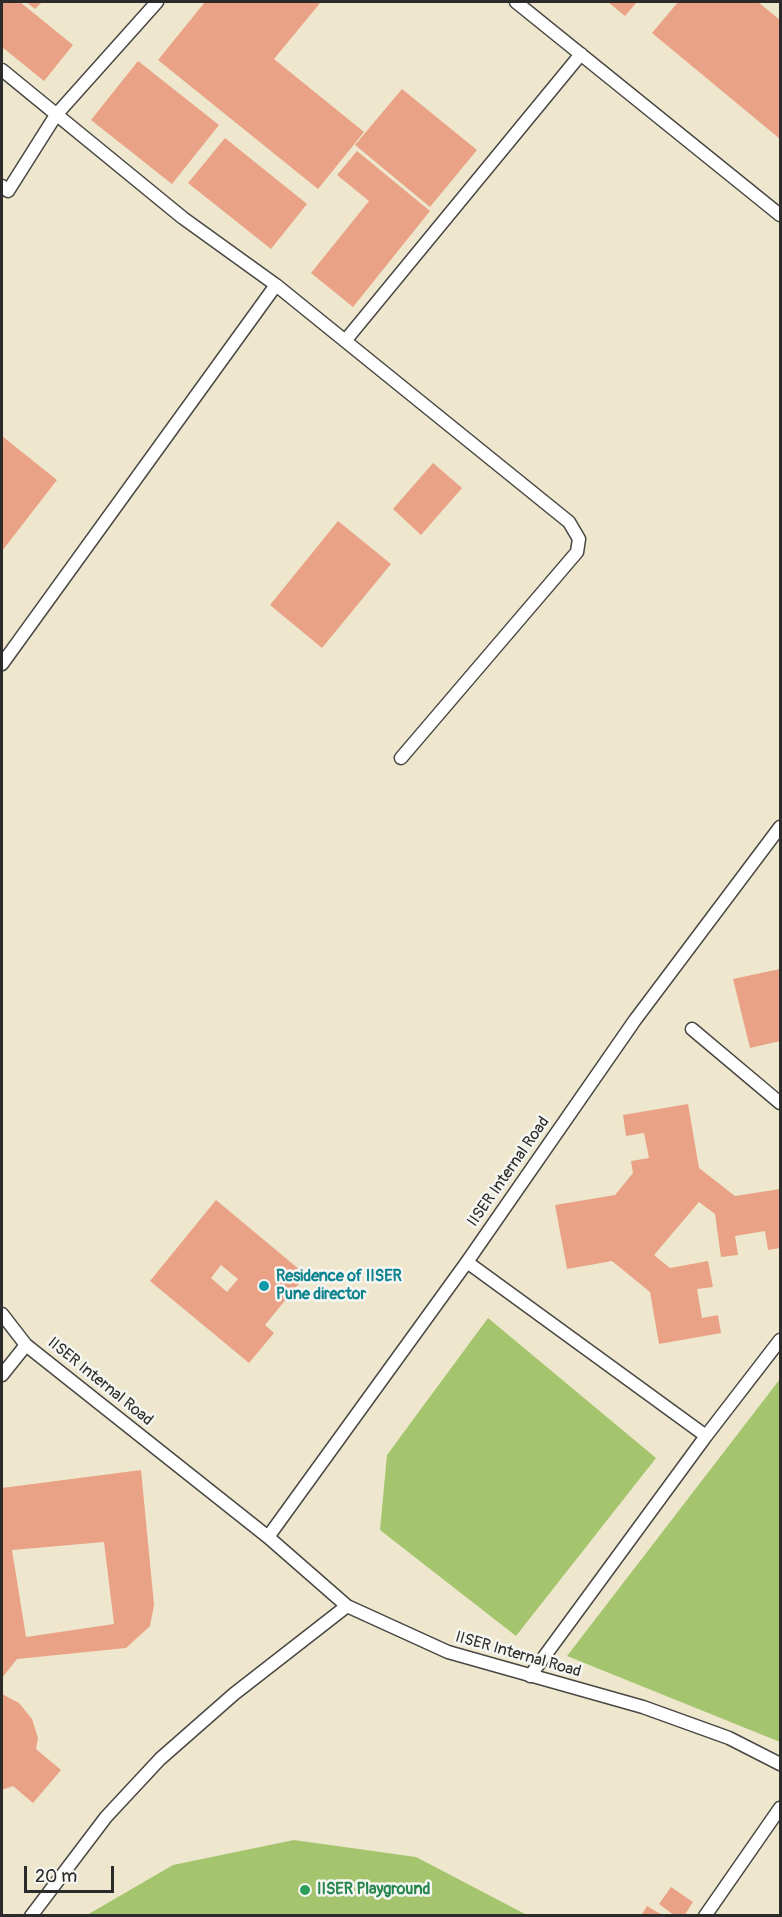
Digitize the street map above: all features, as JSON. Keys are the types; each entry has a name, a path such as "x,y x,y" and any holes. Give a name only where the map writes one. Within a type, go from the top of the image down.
{"lane":[{"path":"4,193 56,115 157,2"},
{"path":"516,2 780,215"},
{"path":"345,341 581,54"},
{"path":"2,70 183,218 276,285 569,522 579,539 577,552 401,759"},
{"path":"2,664 276,285"},
{"name":"IISER Internal Road","path":"268,1537 467,1262 635,1020 780,827"},
{"path":"692,1029 780,1104"},
{"path":"467,1262 706,1436"},
{"path":"2,1314 26,1345"},
{"path":"530,1676 706,1436 780,1340"},
{"name":"IISER Internal Road","path":"2,1375 26,1345 268,1537 346,1606 448,1652 654,1711 729,1738 780,1764"},
{"path":"31,1916 106,1817 160,1759 234,1694 346,1606"},
{"path":"705,1916 780,1808"}],"green space":[{"path":"488,1318 656,1458 516,1636 380,1530 387,1455"},
{"path":"780,1379 780,1742 567,1656"},
{"name":"IISER Playground","path":"294,1840 416,1857 527,1915 87,1915 173,1865"}],"building":[{"path":"2,2 20,2 73,45 44,81 2,47"},
{"path":"26,2 42,2 35,9"},
{"path":"205,2 321,2 274,59 364,132 318,189 158,60"},
{"path":"608,2 637,2 625,16"},
{"path":"678,2 758,2 780,20 780,139 652,33"},
{"path":"138,61 219,125 172,184 91,120"},
{"path":"402,89 477,150 430,207 355,145"},
{"path":"225,138 307,204 271,249 188,183"},
{"path":"357,151 430,211 353,307 311,273 369,201 337,175"},
{"path":"2,436 57,480 2,551"},
{"path":"433,463 462,488 421,535 393,509"},
{"path":"338,521 391,564 322,648 270,605"},
{"path":"780,969 780,1041 750,1048 733,979"},
{"path":"688,1104 699,1168 735,1196 780,1189 780,1248 768,1250 765,1231 735,1236 738,1255 721,1257 715,1214 699,1202 654,1255 670,1268 708,1261 713,1287 697,1289 702,1318 718,1315 721,1333 659,1344 650,1292 612,1261 567,1269 555,1205 615,1195 633,1173 631,1161 649,1158 644,1133 626,1136 623,1115"},
{"name":"Residence of IISER Pune director","path":"216,1200 306,1275 265,1325 274,1333 249,1363 150,1281","holes":["221,1265 238,1279 227,1292 211,1278"]},
{"path":"141,1470 154,1605 150,1626 126,1648 17,1659 2,1678 2,1488","holes":["104,1542 114,1624 26,1637 12,1550"]},
{"path":"2,1694 19,1703 32,1719 38,1738 36,1749 61,1770 33,1803 13,1786 2,1790"},
{"path":"671,1887 693,1902 684,1916 675,1916 659,1904"},
{"path":"647,1906 664,1916 641,1916"}],"place":[{"name":"Residence of IISER Pune director","path":"264,1286"},
{"name":"IISER Playground","path":"305,1890"}]}
